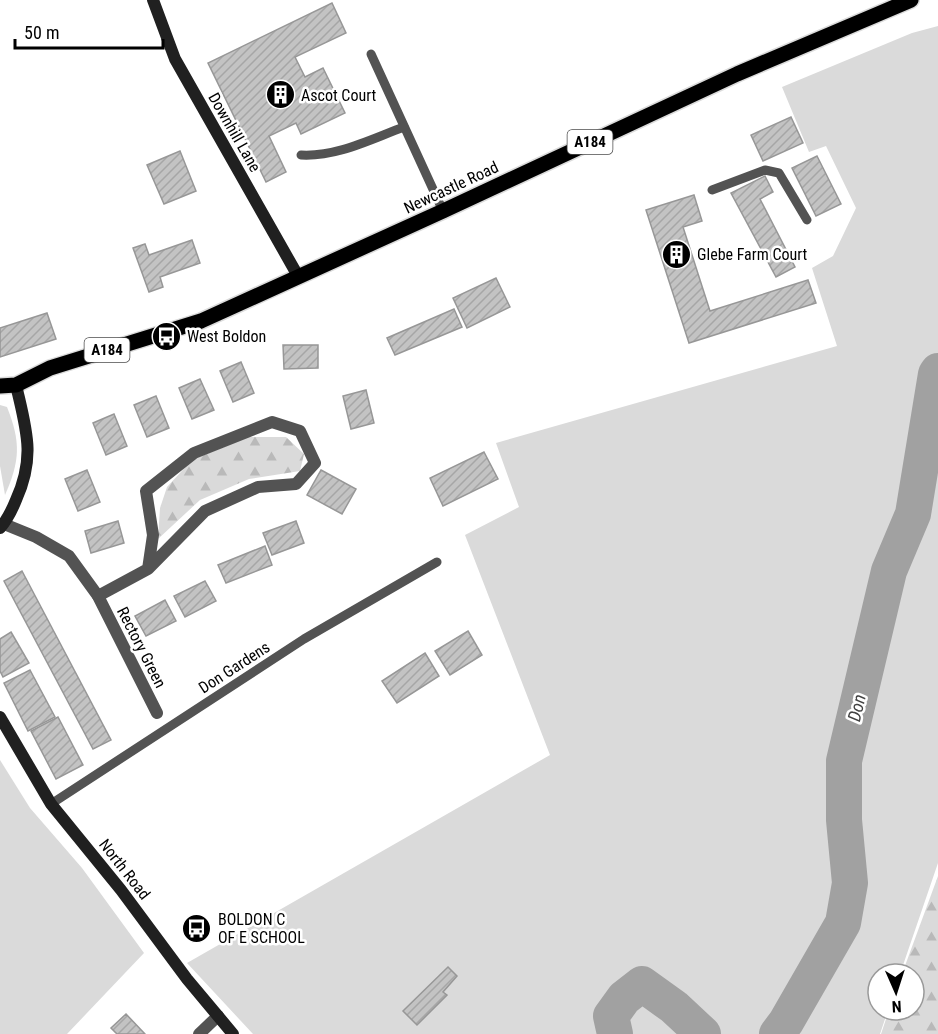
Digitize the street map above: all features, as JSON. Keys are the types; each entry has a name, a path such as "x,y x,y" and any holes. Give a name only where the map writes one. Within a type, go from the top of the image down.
{"main road":[{"name":"Newcastle Road","path":"0,386 16,385 50,368 201,321 737,74 911,0"}],"street":[{"name":"Downhill Lane","path":"153,0 175,59 298,276"},
{"path":"2,526 21,488 28,464 28,442 16,385"},
{"name":"Rectory Green","path":"98,596 148,569 205,511 258,488 296,484 315,463 300,431 272,422 194,453 146,491 153,535 148,569"},
{"name":"Rectory Green","path":"2,526 36,537 69,556 98,596 157,712"},
{"name":"North Road","path":"0,717 51,804 121,890 187,979 233,1034"},
{"path":"199,1034 218,1016"}],"lane":[{"path":"371,54 442,211"},
{"path":"301,155 318,156 342,151 404,127"},
{"path":"712,190 765,170 779,173 807,220"},
{"name":"Don Gardens","path":"51,804 304,639 437,562"}],"green space":[{"path":"938,26 938,863 904,962 866,962 866,1022 884,1022 880,1034 253,1034 187,963 550,755 465,535 519,507 496,443 837,346 812,268 833,256 856,208 826,146 809,152 782,87 912,33"},
{"path":"0,405 7,407 12,419 17,451 14,472 5,495 0,466"},
{"path":"248,437 286,437 304,454 300,471 249,479 200,500 158,539 160,508 167,487 192,460"},
{"path":"0,760 30,808 82,868 144,953 67,1034 0,1034"},
{"path":"938,876 938,1034 881,1034 885,1022 926,1022 926,962 906,962"}],"building":[{"name":"Ascot Court","path":"332,3 346,33 295,57 305,77 323,68 345,113 301,134 296,123 269,136 286,172 266,182 208,63"},
{"path":"791,117 803,143 763,161 751,135"},
{"path":"180,151 196,191 164,204 147,165"},
{"path":"817,156 841,204 816,216 792,168"},
{"path":"765,176 773,192 760,199 795,267 776,277 731,193"},
{"name":"Glebe Farm Court","path":"694,195 702,221 683,227 710,311 808,280 816,303 689,343 646,210"},
{"path":"192,240 200,263 160,277 163,287 149,292 133,248 145,244 149,255"},
{"path":"496,278 510,307 467,328 453,298"},
{"path":"454,309 462,327 395,355 387,338"},
{"path":"47,313 56,339 0,357 0,328"},
{"path":"283,345 318,345 318,368 284,369"},
{"path":"241,362 254,393 233,402 220,371"},
{"path":"200,379 214,410 192,419 179,388"},
{"path":"366,390 374,423 351,429 343,396"},
{"path":"156,396 169,428 147,437 134,405"},
{"path":"114,414 127,446 106,455 93,423"},
{"path":"484,452 498,479 443,506 430,478"},
{"path":"87,470 100,502 78,511 65,479"},
{"path":"321,470 356,489 342,514 307,495"},
{"path":"118,521 124,543 91,553 85,531"},
{"path":"296,521 304,543 272,555 263,533"},
{"path":"265,546 272,565 226,583 218,565"},
{"path":"22,571 111,740 93,749 4,581"},
{"path":"205,581 216,601 185,617 174,596"},
{"path":"165,600 176,621 146,636 135,616"},
{"path":"468,631 482,655 450,675 435,651"},
{"path":"11,632 29,663 3,677 0,671 0,639"},
{"path":"425,653 439,676 397,703 382,681"},
{"path":"30,670 55,717 28,731 4,683"},
{"path":"58,717 83,765 56,779 31,731"},
{"path":"448,967 457,976 443,992 447,995 417,1025 403,1011"},
{"path":"126,1014 145,1034 117,1034 111,1028"}],"waterway":[{"name":"Don","path":"777,1034 843,923 850,883 844,820 844,761 889,571 913,514 938,371"},
{"name":"Don","path":"615,1034 611,1016 624,998 642,984 674,1007 703,1034"}],"place":[{"name":"Ascot Court","path":"280,95"},
{"name":"Glebe Farm Court","path":"676,254"},
{"name":"West Boldon","path":"166,336"},
{"name":"BOLDON C OF E SCHOOL","path":"197,928"}]}
